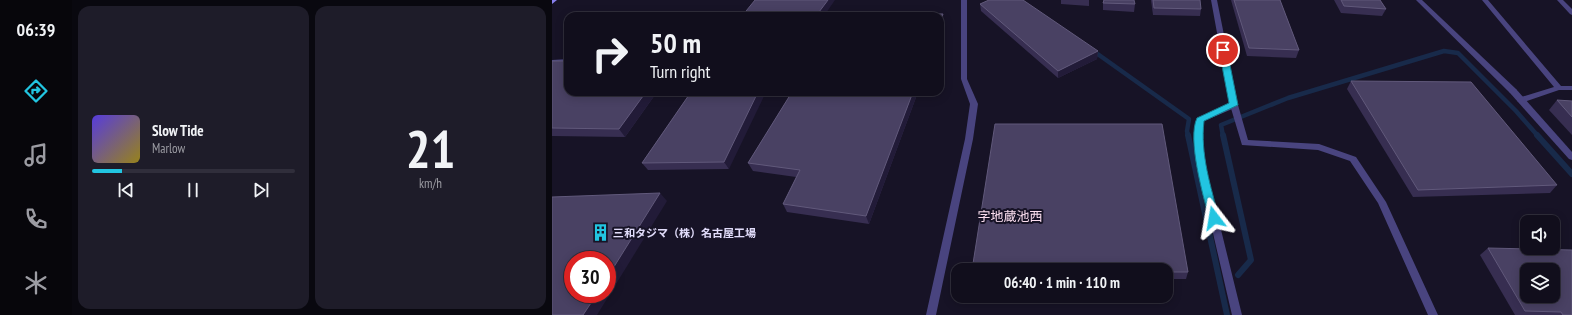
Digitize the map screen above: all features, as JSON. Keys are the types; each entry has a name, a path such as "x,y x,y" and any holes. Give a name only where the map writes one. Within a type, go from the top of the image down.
{"street":[{"path":"932,315 969,139 974,104 964,79 964,0"},
{"path":"1214,0 1235,108 1245,143 1320,147 1353,159 1382,202 1433,315"},
{"path":"1420,0 1513,91 1572,157"},
{"path":"1485,0 1559,88"},
{"path":"1560,0 1572,13"},
{"path":"552,62 564,61"},
{"path":"1521,100 1559,88 1572,88"},
{"path":"1235,108 1200,120 1198,136 1203,173 1237,315"}],"building":[{"path":"755,0 828,0 819,12 745,12"},
{"path":"989,0 1023,0 1098,51 1058,71 980,4"},
{"path":"1104,0 1134,0 1135,4 1103,3"},
{"path":"1153,0 1200,0 1201,9 1154,8"},
{"path":"1234,0 1280,0 1299,50 1249,48"},
{"path":"1341,0 1380,0 1386,9 1344,6"},
{"path":"552,61 564,61 564,96 643,96 619,129 552,128"},
{"path":"1351,81 1471,82 1557,185 1418,190"},
{"path":"688,96 756,96 724,162 642,163"},
{"path":"790,96 911,96 866,216 783,204 800,170 748,163"},
{"path":"1557,100 1572,101 1572,117"},
{"path":"995,124 1162,124 1188,272 1173,272 1173,263 973,263"},
{"name":"三和タジマ（株）名古屋工場","path":"660,193 616,264 616,251 564,251 564,303 591,303 583,315 552,315 552,197"},
{"path":"1488,248 1520,249 1520,255 1560,255 1560,250 1572,250 1572,315 1563,315 1561,312 1525,311 1520,303 1560,303 1560,263 1520,263 1520,302"}],"waterway":[{"path":"1092,50 1189,119 1187,131 1188,136"},
{"path":"1223,136 1221,125 1288,98 1444,51 1458,53 1516,111 1538,136"},
{"path":"1188,135 1227,315"},
{"path":"1223,135 1251,260 1238,275"},
{"path":"1537,135 1572,174"}],"place":[{"name":"三和タジマ（株）名古屋工場","path":"600,233"}],"district":[{"name":"字地蔵池西","path":"1010,216"}],"route":[{"path":"1214,218 1203,173 1198,136 1200,120 1234,105 1223,50"}]}
